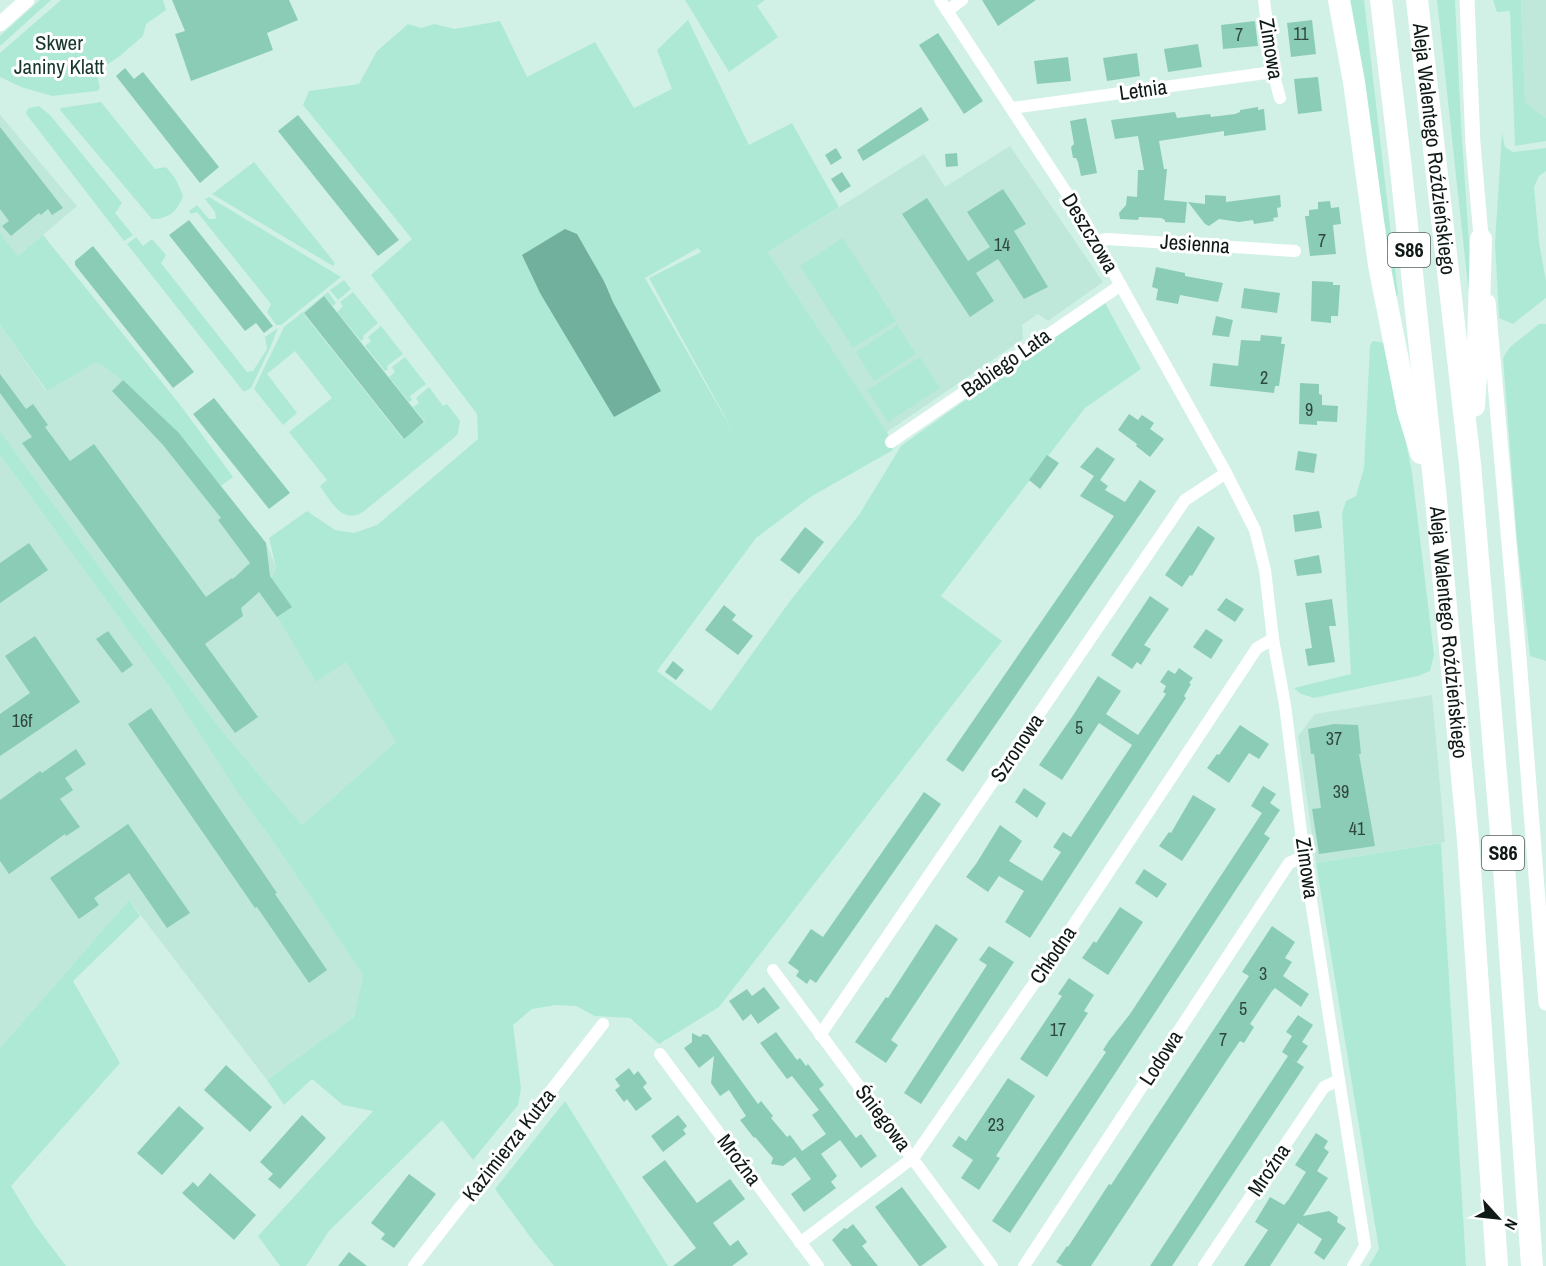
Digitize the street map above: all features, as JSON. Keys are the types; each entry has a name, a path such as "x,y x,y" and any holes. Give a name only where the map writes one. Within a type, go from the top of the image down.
{"highway":[{"path":"1339,0 1354,82 1379,265 1408,411 1436,500"},
{"name":"Aleja Walentego Roździeńskiego","path":"1381,0 1436,500 1468,840 1497,1266"},
{"name":"Aleja Walentego Roździeńskiego","path":"1417,0 1470,464 1505,881 1532,1266"},
{"path":"1470,464 1478,344 1481,239"},
{"path":"1490,1266 1495,1230"}],"street":[{"path":"0,24 27,0"},
{"path":"944,5 962,0"},
{"name":"Zimowa","path":"1264,0 1273,72 1280,98"},
{"name":"Aleja Walentego Roździeńskiego","path":"1467,0 1473,144 1493,348 1546,1003"},
{"name":"Deszczowa","path":"944,5 1096,241 1226,473"},
{"name":"Letnia","path":"1012,108 1273,72"},
{"name":"Jesienna","path":"1096,241 1107,238 1295,251"},
{"name":"Babiego Lata","path":"891,442 1121,285"},
{"name":"Zimowa","path":"1226,473 1250,519 1259,543 1265,570 1304,856 1365,1246 1353,1266"},
{"name":"Szronowa","path":"820,1035 1185,500 1226,473"},
{"name":"Chłodna","path":"800,1243 914,1157 1053,956 1257,648 1273,639"},
{"name":"Lodowa","path":"1024,1266 1289,863 1304,856"},
{"name":"Śniegowa","path":"772,970 914,1157 992,1266"},
{"name":"Kazimierza Kutza","path":"414,1266 603,1024"},
{"name":"Mroźna","path":"660,1054 818,1266"},
{"name":"Mroźna","path":"1204,1266 1324,1087 1339,1080"}],"shaded area":[{"path":"1521,0 1546,0 1546,118 1525,102"},
{"path":"0,115 77,206 18,256 0,233"},
{"path":"1010,146 1103,282 1048,321 1038,314 1022,325 1023,339 887,432 768,252 924,154 945,187"},
{"path":"565,229 577,234 661,391 614,417 540,293 522,255"},
{"path":"0,325 46,391 97,362 134,388 178,432 266,543 276,567 265,596 316,681 346,661 396,742 302,825 227,737 161,651 0,431"},
{"path":"0,455 168,685 237,792 363,975 354,1017 267,1080 129,900 0,1048"},
{"path":"1432,695 1445,842 1316,863 1298,736 1315,714"}],"green space":[{"path":"40,0 51,0 0,46 0,36"},
{"name":"Skwer Janiny Klatt","path":"61,0 163,0 166,10 146,24 143,36 120,56 96,72 100,88 97,91 52,96 21,87 0,77 0,53"},
{"path":"685,0 765,0 757,6 778,37 729,72"},
{"path":"1348,0 1364,0 1398,295 1396,296"},
{"path":"1437,0 1455,0 1473,302 1472,323"},
{"path":"1493,0 1521,0 1525,102 1546,118 1546,141 1515,146 1510,11 1497,12"},
{"path":"688,20 749,145 792,123 839,207 768,252 887,432 893,450 812,496 756,538 657,671 711,711 790,601 859,515 901,446 1104,301 1141,369 1085,408 941,596 1002,641 719,1007 659,1044 630,1018 595,1016 576,1006 556,1005 532,1009 513,1025 521,1088 518,1105 473,1160 442,1120 329,1231 306,1266 280,1266 258,1236 373,1111 343,1105 312,1079 284,1105 267,1080 354,1017 363,975 237,792 168,685 0,455 0,431 161,651 227,737 302,825 396,742 346,662 316,682 265,596 276,567 269,538 307,511 335,530 354,533 377,525 478,439 477,414 371,275 412,239 303,105 309,91 359,84 377,51 408,24 421,28 434,24 455,29 500,21 527,77 595,42 634,108 672,89 657,50","holes":["698,248 701,252 649,278 736,437 645,278","522,255 605,282 638,350 560,324 540,293"]},
{"path":"101,102 155,169 166,167 175,178 183,195 179,205 168,216 152,219 60,110"},
{"path":"39,106 50,115 122,203 115,213 133,235 124,241 27,115 29,108"},
{"path":"1502,133 1505,147 1513,152 1546,148 1546,171 1539,176 1534,187 1539,242 1546,281 1546,298 1513,324 1499,318 1495,243"},
{"path":"254,162 335,263 333,266 212,194"},
{"path":"209,197 341,277 281,325 276,325 267,312 271,304 197,212 191,214 189,211 197,205 209,219 216,219 215,212 205,199"},
{"path":"0,233 18,256 43,235 181,406 233,477 221,486 193,451 149,404 97,362 47,391 0,325"},
{"path":"136,237 143,246 152,239 166,255 161,263 247,372 253,371 267,349 265,337 278,328 251,388 243,391 127,244"},
{"path":"843,238 896,321 853,348 800,266"},
{"path":"344,280 351,289 338,300 330,290"},
{"path":"328,292 336,303 333,306 324,296 303,313 403,439 425,422 413,407 419,403 416,398 429,387 443,406 447,404 460,421 455,437 363,512 349,516 333,504 320,486 327,480 289,432 332,398 295,351 267,374 297,413 283,425 254,389 284,327"},
{"path":"353,292 378,323 363,336 361,341 337,312 343,306 340,302"},
{"path":"1539,324 1546,324 1546,661 1530,656 1517,541 1503,358 1510,347"},
{"path":"897,325 916,354 874,381 856,352"},
{"path":"381,326 403,354 387,366 388,369 385,371 365,346 371,341 368,337"},
{"path":"1373,341 1386,343 1412,472 1434,655 1430,671 1418,676 1314,698 1301,694 1294,688 1351,674 1342,513 1346,501 1356,496 1364,468 1370,345"},
{"path":"405,357 426,384 410,396 412,400 409,402 389,377 395,372 392,367"},
{"path":"920,357 940,388 888,422 867,390"},
{"path":"1441,843 1466,1266 1369,1266 1379,1249 1316,863"},
{"path":"129,900 140,916 73,981 120,1063 11,1186 35,1225 66,1266 0,1266 0,1048"},
{"path":"565,1101 668,1266 554,1266 495,1189"}],"building":[{"path":"172,0 289,0 298,20 267,33 273,50 191,81 175,34 185,31"},
{"path":"982,0 1036,0 998,26"},
{"path":"1312,20 1316,54 1291,57 1287,23"},
{"path":"1255,21 1258,46 1223,49 1221,25"},
{"path":"938,33 983,101 964,114 919,45"},
{"path":"1198,44 1202,67 1168,72 1164,49"},
{"path":"1137,53 1140,76 1107,81 1103,58"},
{"path":"1068,57 1071,81 1037,84 1034,61"},
{"path":"125,68 134,79 143,72 219,167 200,183 116,76"},
{"path":"1318,77 1322,111 1298,114 1294,79"},
{"path":"921,107 929,120 863,161 857,150"},
{"path":"1258,107 1258,110 1264,109 1266,130 1224,136 1224,131 1159,141 1164,169 1167,169 1164,200 1187,202 1185,223 1165,222 1161,218 1120,219 1119,213 1126,205 1127,196 1137,197 1138,170 1144,170 1138,136 1115,139 1111,120 1175,112 1177,118 1210,114 1211,117 1235,114 1240,110"},
{"path":"298,115 399,240 378,256 278,131"},
{"path":"1086,118 1097,173 1081,176 1078,162 1076,158 1073,158 1071,147 1074,144 1070,121"},
{"path":"0,127 63,208 52,215 48,209 41,215 39,213 11,236 2,226 9,221 0,209"},
{"path":"836,148 842,158 831,165 825,155"},
{"path":"957,153 958,166 946,167 945,154"},
{"path":"842,172 851,186 840,193 831,179"},
{"path":"1003,189 1026,224 1014,231 1048,287 1024,299 998,259 976,273 994,301 970,317 902,214 927,198 968,261 990,247 967,212"},
{"path":"1205,195 1226,196 1226,202 1280,195 1281,207 1277,208 1278,217 1273,218 1274,221 1254,224 1253,220 1239,222 1219,219 1209,226 1188,202 1205,204"},
{"path":"1330,201 1331,208 1339,207 1341,224 1333,225 1336,254 1310,256 1305,216 1309,216 1309,210 1318,209 1318,202"},
{"path":"189,220 273,326 264,333 256,323 245,331 169,235"},
{"path":"93,246 194,372 173,388 75,265 75,261"},
{"path":"1156,267 1185,273 1185,276 1223,283 1218,302 1180,295 1178,304 1156,300 1158,289 1152,287"},
{"path":"1312,281 1333,282 1333,285 1340,285 1338,316 1331,316 1331,323 1311,321"},
{"path":"1244,288 1280,293 1277,313 1241,308"},
{"path":"324,296 424,422 404,439 304,313"},
{"path":"1216,316 1233,320 1229,337 1212,335"},
{"path":"1261,335 1282,337 1281,344 1285,344 1279,386 1275,386 1274,393 1210,386 1213,363 1238,366 1241,340 1260,341"},
{"path":"0,374 26,409 33,404 48,425 45,427 70,461 94,444 206,597 233,579 250,563 218,520 221,518 163,445 112,391 123,380 178,432 266,543 270,576 292,607 277,617 259,592 241,608 243,616 205,644 258,717 235,733 22,443 32,437 0,393"},
{"path":"1300,383 1319,384 1322,405 1338,406 1337,422 1317,421 1317,425 1299,424"},
{"path":"214,398 290,493 269,509 193,414"},
{"path":"1129,414 1138,420 1142,415 1154,423 1150,429 1164,439 1150,457 1118,430"},
{"path":"1097,447 1115,459 1100,480 1108,486 1105,490 1125,502 1140,480 1156,491 963,772 946,760 1114,516 1080,496 1094,476 1080,467"},
{"path":"1298,451 1317,454 1314,473 1295,470"},
{"path":"1047,455 1059,463 1040,489 1029,480"},
{"path":"1319,511 1322,528 1295,532 1293,515"},
{"path":"1198,526 1215,538 1192,576 1190,575 1182,587 1165,575"},
{"path":"805,527 824,542 799,574 780,560"},
{"path":"29,543 48,570 0,603 0,563"},
{"path":"1319,555 1322,573 1297,576 1294,560"},
{"path":"1150,596 1169,609 1144,645 1151,649 1141,665 1137,662 1132,669 1111,655"},
{"path":"1226,598 1244,609 1235,622 1217,610"},
{"path":"1332,599 1336,626 1329,626 1335,662 1308,666 1305,649 1312,648 1305,603"},
{"path":"724,605 736,615 732,620 753,636 738,655 705,630"},
{"path":"1206,629 1223,640 1211,659 1193,647"},
{"path":"108,631 133,665 122,673 96,639"},
{"path":"35,636 80,702 0,756 0,714 30,693 5,656"},
{"path":"673,661 684,670 676,680 665,672"},
{"path":"1179,668 1193,678 1184,696 1186,698 1030,938 1005,922 1024,891 999,876 988,892 966,877 1000,825 1022,841 1009,861 1042,881 1061,852 1053,847 1063,832 1071,837 1132,745 1099,723 1062,780 1039,765 1098,676 1121,691 1106,714 1138,735 1166,694 1163,692 1166,686 1160,682 1168,670 1175,674"},
{"path":"151,708 327,970 309,983 128,724"},
{"path":"1334,724 1358,725 1361,754 1359,754 1375,846 1319,854 1312,809 1321,808 1314,754 1311,754 1308,729"},
{"path":"1240,725 1269,744 1259,759 1249,753 1229,783 1207,768"},
{"path":"76,749 86,764 65,778 73,790 60,799 80,827 66,836 65,834 9,874 0,861 0,800"},
{"path":"1263,786 1276,794 1270,803 1280,810 1264,834 1270,838 1010,1233 992,1221 1106,1052 1103,1050 1108,1042 1130,1014 1262,813 1251,806"},
{"path":"1024,788 1046,803 1037,818 1015,802"},
{"path":"924,792 941,804 816,983 810,979 807,984 796,976 799,971 788,963 811,929 823,937"},
{"path":"1193,795 1216,809 1182,861 1159,846 1169,832 1171,833"},
{"path":"128,824 190,913 167,928 129,873 94,898 99,905 79,919 50,878"},
{"path":"1144,869 1167,884 1157,898 1135,883"},
{"path":"1120,907 1143,922 1108,975 1082,958 1094,941 1096,943"},
{"path":"936,924 958,939 891,1040 898,1045 886,1063 855,1042 886,997 888,998"},
{"path":"1272,926 1295,942 1285,958 1292,962 1283,976 1309,994 1301,1007 1275,988 1272,991 1250,1024 1254,1027 1244,1043 1240,1041 1229,1057 1091,1266 1063,1266 1056,1262 1109,1184 1111,1185 1249,976 1242,972"},
{"path":"989,946 1014,962 921,1104 904,1093 987,965 979,960"},
{"path":"1069,978 1094,995 1084,1011 1088,1013 1047,1077 1020,1059 1062,996 1058,994"},
{"path":"764,987 780,1008 758,1024 751,1014 743,1021 729,1001 747,989 752,996"},
{"path":"1298,1015 1313,1025 1302,1042 1308,1046 1297,1062 1292,1059 1304,1067 1172,1266 1150,1266 1288,1056 1282,1052 1292,1036 1286,1032"},
{"path":"776,1032 797,1060 800,1058 806,1066 808,1064 824,1085 819,1089 856,1138 861,1134 877,1156 861,1168 840,1140 821,1154 837,1176 831,1182 836,1188 804,1212 791,1194 811,1179 795,1157 783,1166 771,1164 773,1158 740,1120 746,1116 729,1090 720,1096 711,1083 714,1056 699,1068 684,1048 692,1042 692,1033 700,1037 703,1034 708,1035 758,1104 761,1101 773,1116 771,1118 787,1137 790,1135 802,1151 826,1134 812,1115 819,1110 792,1076 787,1079 760,1043"},
{"path":"226,1065 272,1107 250,1132 204,1090"},
{"path":"629,1068 634,1075 638,1071 647,1083 643,1087 652,1099 636,1111 627,1099 624,1102 615,1090 620,1086 615,1079"},
{"path":"1008,1078 1035,1096 996,1156 1000,1158 979,1190 961,1178 973,1160 952,1146 959,1136 966,1141"},
{"path":"179,1106 204,1128 162,1175 137,1153"},
{"path":"302,1115 326,1138 280,1189 268,1179 273,1174 260,1162"},
{"path":"678,1115 687,1126 683,1130 686,1134 663,1152 651,1136"},
{"path":"1316,1133 1328,1141 1324,1148 1329,1152 1317,1171 1328,1178 1303,1216 1329,1211 1338,1217 1337,1222 1346,1228 1324,1260 1314,1253 1322,1239 1298,1223 1270,1266 1244,1266 1268,1230 1255,1222 1270,1197 1284,1205 1289,1199 1306,1172 1295,1165"},
{"path":"665,1160 697,1203 730,1179 745,1199 713,1223 730,1246 738,1240 748,1254 732,1266 673,1266 696,1248 642,1177"},
{"path":"210,1173 256,1215 234,1240 182,1193 193,1182 198,1187"},
{"path":"409,1174 436,1194 394,1248 381,1239 385,1234 371,1223"},
{"path":"902,1187 947,1247 921,1266 875,1207"},
{"path":"853,1224 867,1242 862,1246 878,1266 852,1266 832,1240 844,1228 847,1229"},
{"path":"349,1252 367,1266 338,1266"}]}
